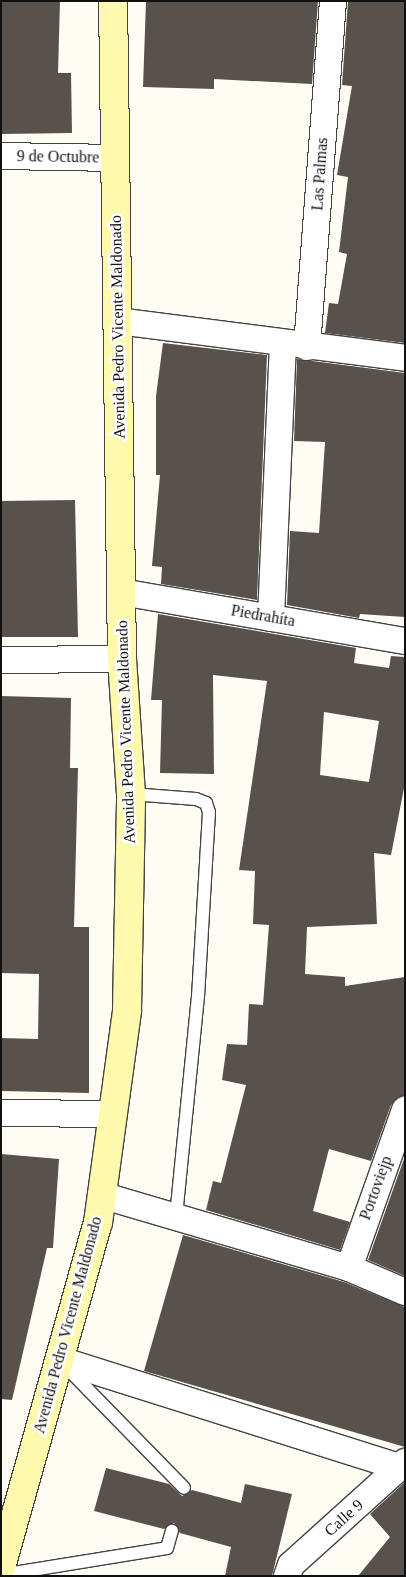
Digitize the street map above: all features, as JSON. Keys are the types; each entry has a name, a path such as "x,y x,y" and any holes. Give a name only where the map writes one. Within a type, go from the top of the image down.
{"main road":[{"name":"Avenida Pedro Vicente Maldonado","path":"1,1567 60,1360 102,1195 127,1010 131,794 122,659 113,1"}],"street":[{"name":"Las Palmas","path":"271,618 295,345 333,1"},
{"name":"9 de Octubre","path":"1,156 115,158"},
{"path":"118,321 405,358"},
{"name":"Piedrahíta","path":"121,592 405,641"},
{"path":"1,660 122,659"},
{"name":"Portoviejp","path":"349,1268 405,1110"},
{"path":"1,1113 113,1114"},
{"path":"102,1195 349,1268 405,1292"},
{"path":"60,1360 403,1464"},
{"name":"Calle 9","path":"287,1576 291,1565 403,1464"}],"lane":[{"path":"131,794 196,799 206,803 208,812 198,996 176,1217"},
{"path":"60,1360 184,1488"},
{"path":"1,1575 167,1548 172,1531"}],"building":[{"path":"1,1 60,1 58,73 71,73 72,133 1,134"},
{"path":"146,1 318,1 312,84 214,79 214,89 143,87"},
{"path":"348,1 405,1 405,343 325,333 329,303 338,304 347,254 339,252 348,177 337,175 352,86 342,85"},
{"path":"163,343 267,355 257,600 161,584 162,567 152,566 160,475 156,475 156,396"},
{"path":"297,359 405,373 405,617 360,614 359,618 287,605 290,531 319,533 325,442 294,441"},
{"path":"75,500 78,637 1,637 1,501"},
{"path":"158,614 356,648 354,663 389,668 391,656 405,657 405,783 391,855 374,853 377,924 307,927 305,974 345,977 345,986 405,977 405,1095 391,1105 371,1161 329,1149 313,1211 350,1222 340,1250 206,1210 213,1181 221,1183 246,1085 222,1080 227,1044 247,1045 249,1004 263,1005 269,925 253,924 255,871 239,870 267,681 213,675 214,774 160,773 162,700 151,700","holes":["324,712 379,721 369,782 320,775"]},
{"path":"1,696 71,698 70,768 78,768 74,927 89,927 89,1093 1,1091 1,1038 38,1039 39,974 1,973"},
{"path":"1,1154 59,1159 53,1248 47,1248 12,1400 1,1399"},
{"path":"405,1156 405,1276 368,1260"},
{"path":"183,1235 344,1282 405,1307 405,1447 144,1371"},
{"path":"106,1468 169,1484 182,1496 192,1490 241,1503 245,1484 292,1494 272,1576 225,1576 231,1547 180,1533 174,1523 164,1529 94,1511"},
{"path":"405,1482 405,1576 358,1576 390,1537 370,1514"}]}
